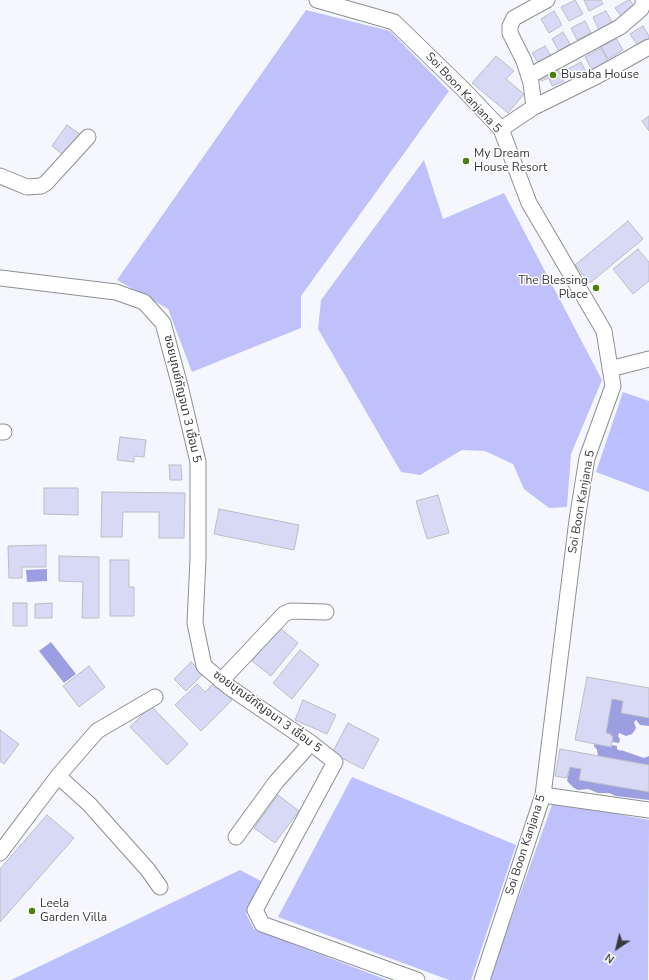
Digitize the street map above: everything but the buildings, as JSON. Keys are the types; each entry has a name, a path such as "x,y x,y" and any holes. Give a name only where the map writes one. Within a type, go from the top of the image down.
{"street":[{"name":"Soi Boon Kanjana 5","path":"318,0 394,22 501,129 529,203 604,331 613,386 587,458 577,520 543,795 482,980"},
{"path":"534,107 529,76 524,61 510,33 510,26 514,18 547,0"},
{"path":"529,76 620,27 641,9 644,2 643,0"},
{"path":"501,129 534,107 597,76 649,47"},
{"path":"0,176 27,187 41,186 46,183 88,137"},
{"name":"ซอยบุณย์กัญจนา 3 เชื่อม 5","path":"0,278 116,292 144,302 163,322 198,462 198,559 195,623 204,666 228,687 311,743 335,762 255,910 262,924 417,980"},
{"path":"610,369 649,359"},
{"path":"221,681 284,614 291,611 326,612"},
{"path":"0,853 58,776 97,731 155,697"},
{"path":"236,838 276,782 311,743"},
{"path":"58,776 89,804 148,870 160,887"},
{"path":"543,795 649,810"}],"shaded area":[{"path":"306,10 390,31 449,91 301,296 301,328 192,372 168,309 117,280"},
{"path":"424,160 443,219 504,193 602,380 571,454 567,507 549,508 524,489 513,464 485,451 462,450 420,475 401,472 318,329 321,300"},
{"path":"623,392 649,401 649,492 596,472"},
{"path":"47,569 47,581 27,582 26,570"},
{"path":"51,642 76,674 64,683 39,651"},
{"path":"612,699 623,701 649,718 649,726 640,725 636,720 634,722 636,728 632,734 626,736 619,733 619,743 612,742 613,737 606,733"},
{"path":"594,744 611,747 612,745 617,746 617,749 620,751 621,750 644,758 649,756 649,765 598,756"},
{"path":"570,767 581,769 579,780 649,792 649,800 616,796 609,793 598,793 588,789 578,790 567,781"},
{"path":"352,777 516,845 471,980 449,980 278,917"},
{"path":"553,802 649,820 648,980 489,980"},
{"path":"240,870 263,882 246,914 254,929 387,980 11,980"}],"place":[{"name":"Busaba House","path":"553,75"},
{"name":"My Dream House Resort","path":"466,161"},
{"name":"The Blessing Place","path":"596,288"},
{"name":"Leela Garden Villa","path":"32,911"}]}
